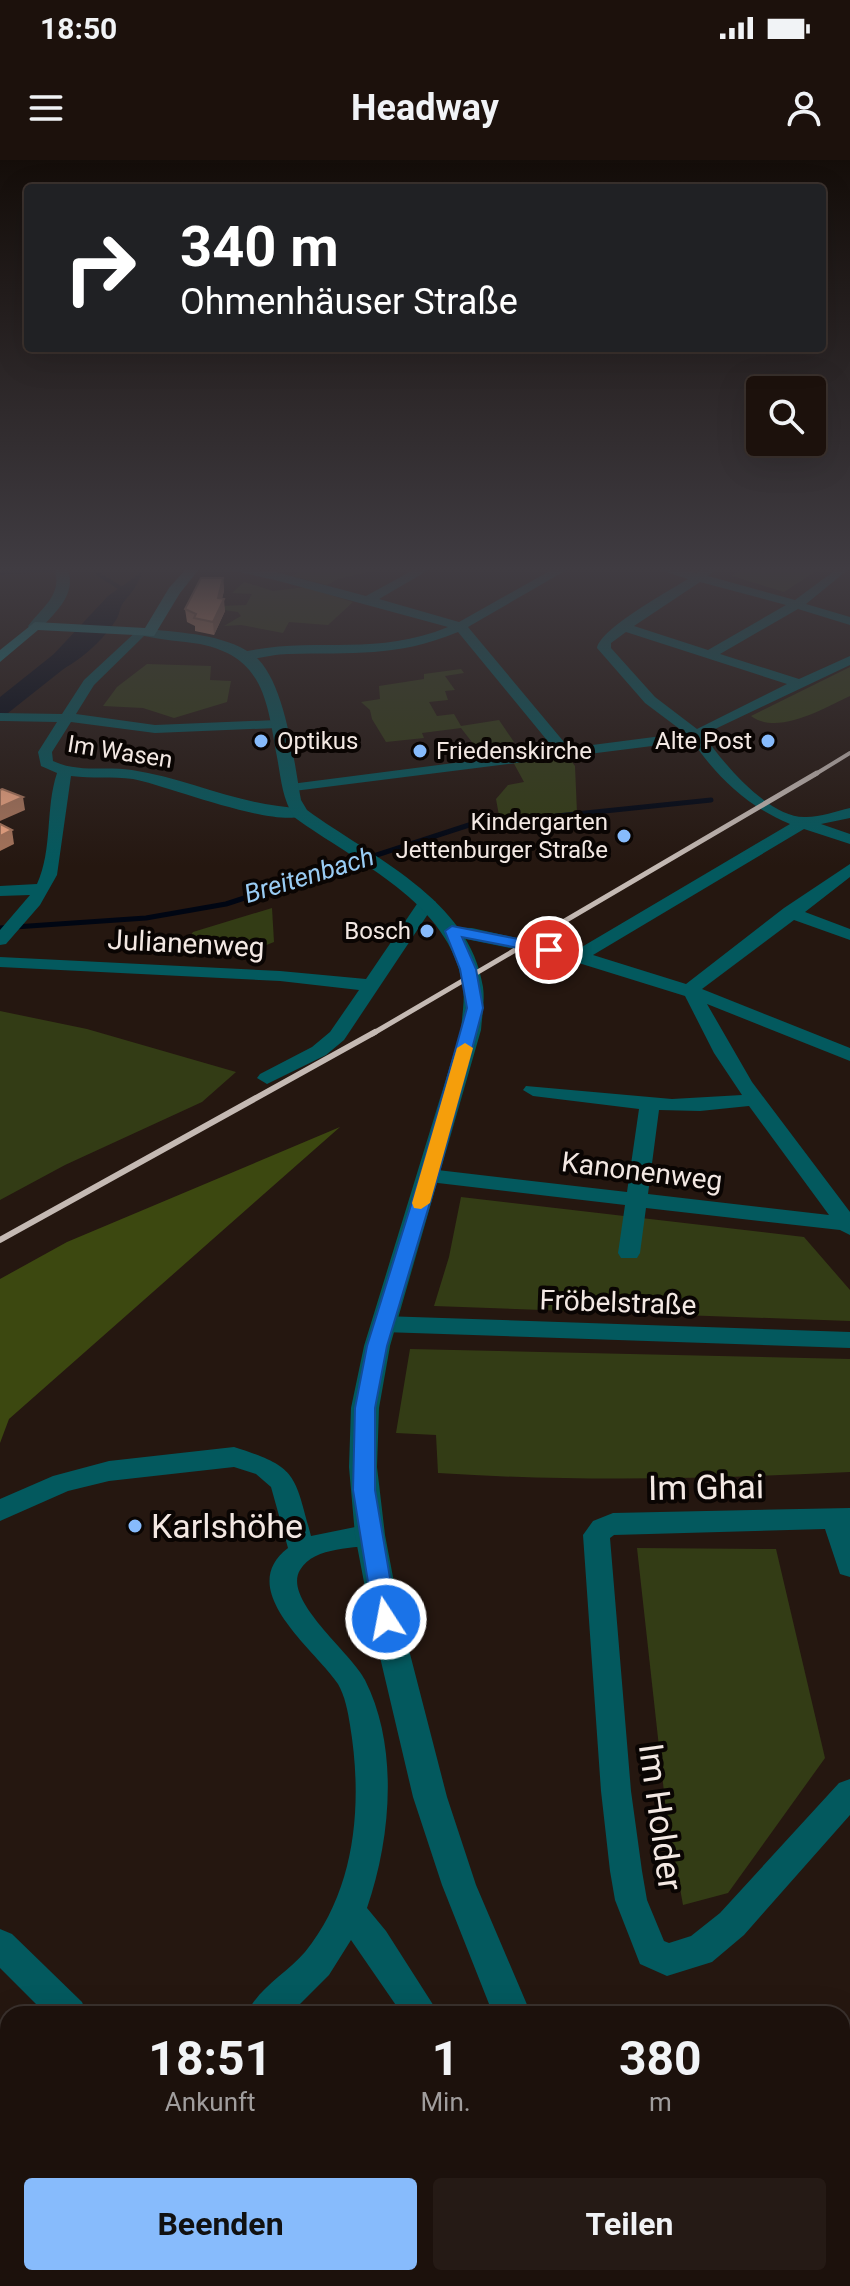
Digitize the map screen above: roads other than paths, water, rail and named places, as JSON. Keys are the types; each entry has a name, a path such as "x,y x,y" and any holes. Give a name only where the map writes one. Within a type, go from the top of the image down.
{"street":[{"name":"Im Wasen","path":"104,667 89,683 44,758 51,766 65,770 141,776 241,805 282,813 295,801 565,753 697,736"},
{"path":"257,667 277,724 295,801 365,858 427,902 452,931 468,969 475,1008 429,1176 383,1324 365,1408 363,1467 370,1535 392,1647 430,1797 459,1885 509,2006"},
{"path":"494,667 565,753"},
{"path":"622,667 659,707 697,736 703,749 744,794 766,809 850,839"},
{"path":"750,667 800,684"},
{"path":"697,736 708,727 835,667"},
{"path":"3,717 66,718 155,729 277,724"},
{"path":"2,939 50,874 60,786 65,770"},
{"path":"579,956 803,823 850,813"},
{"path":"691,989 850,869"},
{"path":"0,891 41,889"},
{"path":"267,1078 331,1042 358,1008 368,985 378,977 427,902"},
{"path":"790,912 850,935"},
{"path":"452,931 579,956 691,989 850,1055"},
{"name":"Julianenweg","path":"0,962 250,974 368,985"},
{"path":"691,989 702,1016 756,1099 849,1226"},
{"path":"533,1090 650,1104 713,1106 756,1099"},
{"path":"629,1253 650,1104"},
{"name":"Kanonenweg","path":"429,1176 849,1226"},
{"name":"Fröbelstraße","path":"383,1324 850,1340"},
{"path":"0,1511 62,1483 109,1471 234,1457 265,1467 283,1482 302,1551"},
{"path":"843,1519 850,1566"},
{"name":"Im Ghai","path":"599,1564 596,1535 602,1528 613,1524 843,1519"},
{"path":"273,2006 322,1958 350,1913 365,1868 371,1786 367,1737 358,1698 350,1679 286,1597 285,1574 302,1551 318,1543 370,1535"},
{"name":"Im Holder","path":"599,1564 616,1791 626,1871 635,1911 652,1952 659,1959 667,1960 700,1950 732,1924 850,1793"},
{"path":"350,1913 388,1961 417,2006"},
{"path":"0,1945 62,2006"}],"waterway":[{"path":"0,708 51,667"},
{"name":"Breitenbach","path":"0,928 146,918 226,904 469,825 711,800"}],"railway":[{"path":"814,775 850,753"},
{"path":"372,1034 817,773"},
{"path":"0,1240 375,1032"}],"place":[{"name":"Optikus","path":"261,741"},
{"name":"Alte Post","path":"768,741"},
{"name":"Friedenskirche","path":"420,751"},
{"name":"Kindergarten Jettenburger Straße","path":"624,836"},
{"name":"Bosch","path":"427,931"},
{"name":"Karlshöhe","path":"135,1526"}]}
